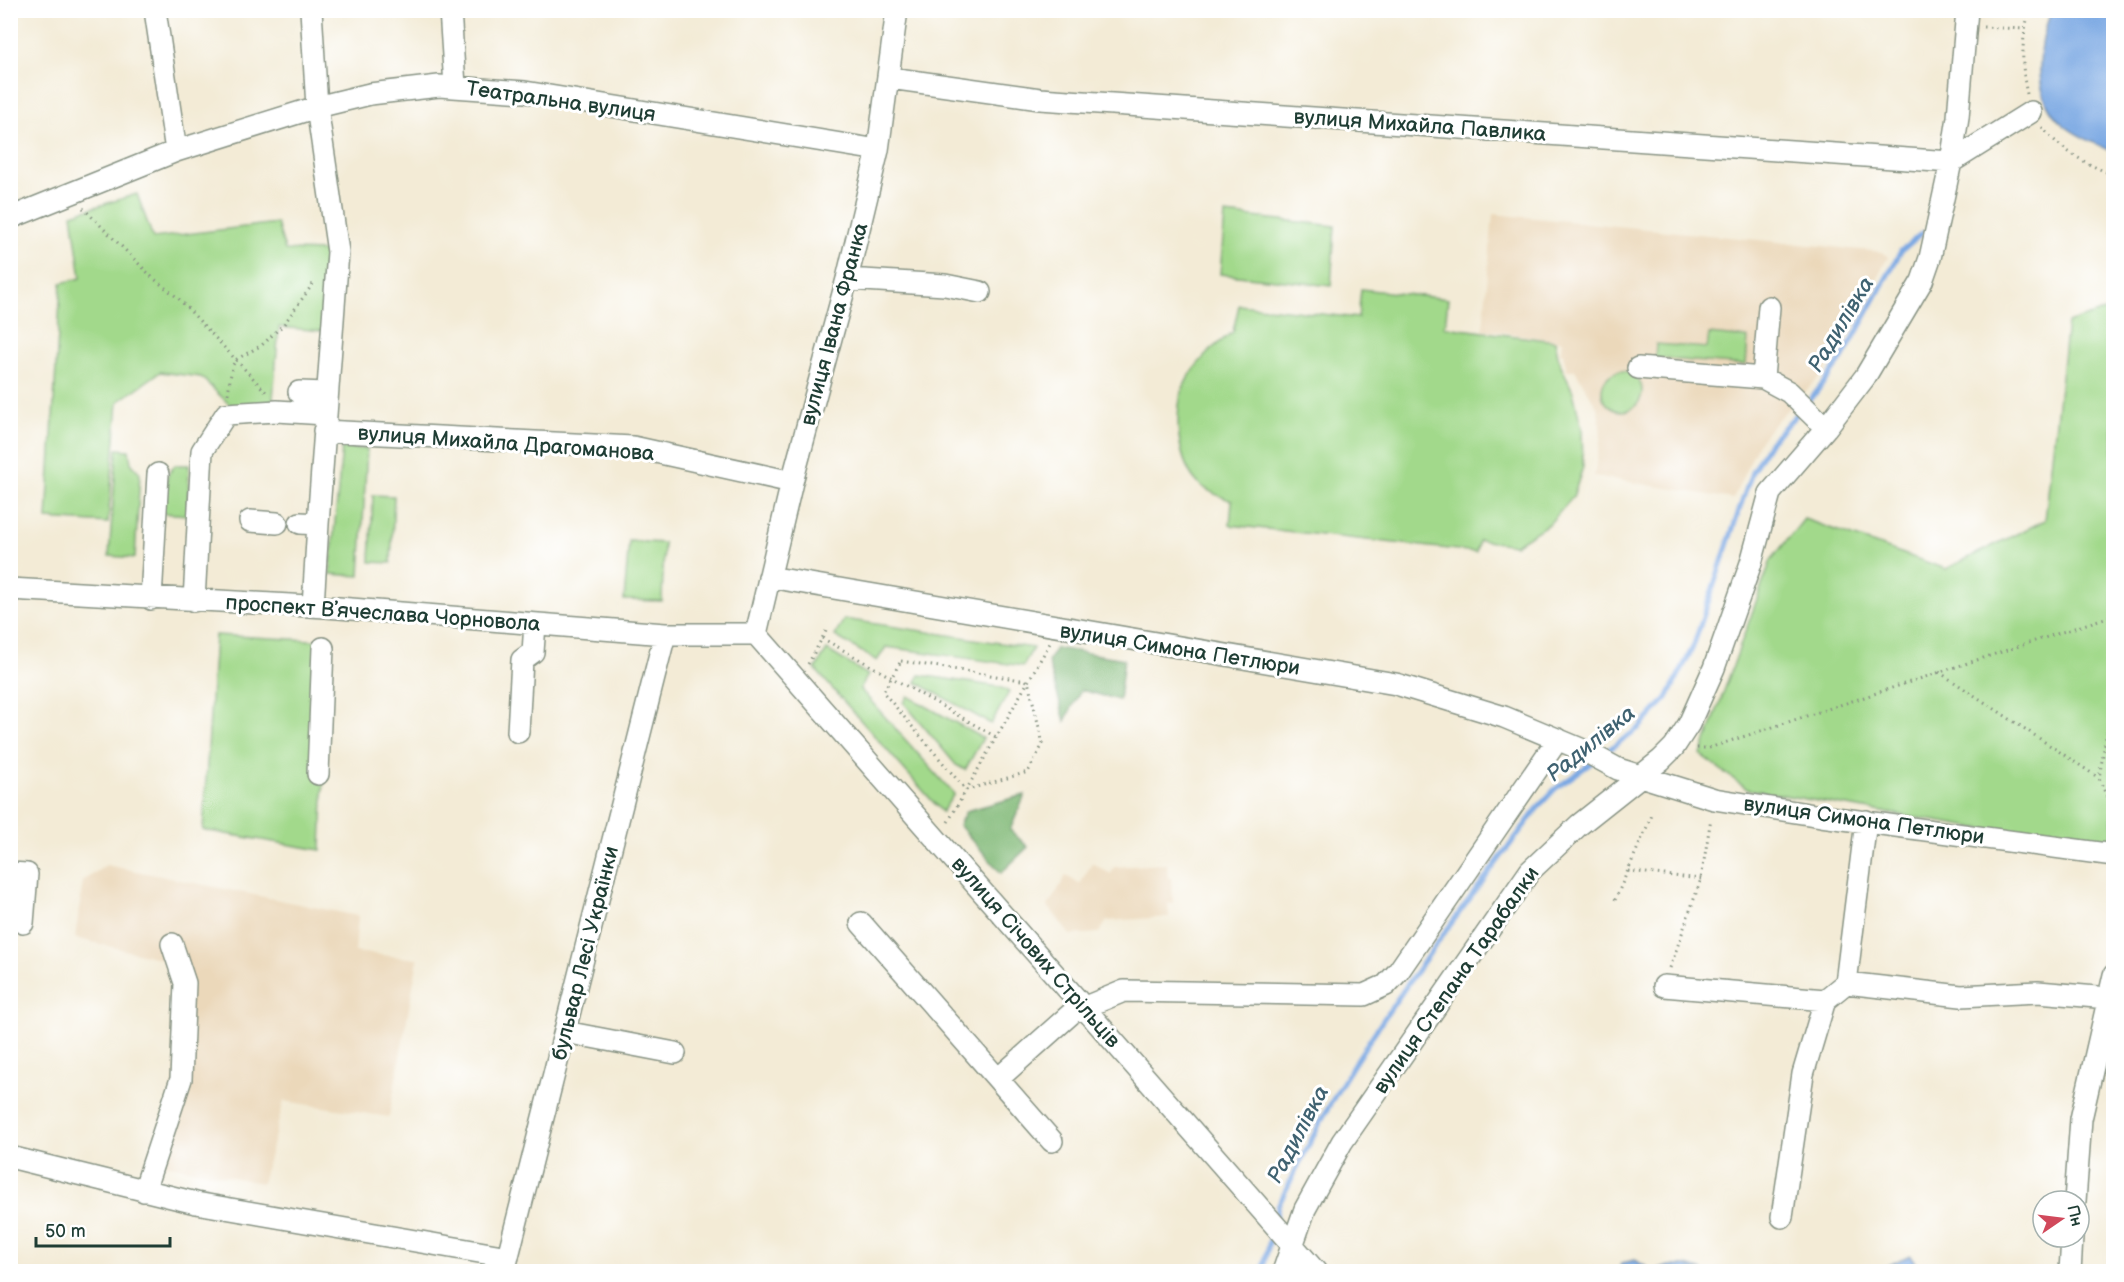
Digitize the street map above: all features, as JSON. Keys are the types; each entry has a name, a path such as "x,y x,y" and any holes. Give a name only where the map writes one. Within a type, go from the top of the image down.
{"street":[{"path":"154,10 176,151"},
{"path":"299,10 302,69"},
{"path":"311,10 317,107 338,252 326,413 309,524 312,606"},
{"path":"450,10 455,86"},
{"name":"вулиця Івана Франка","path":"756,634 792,482 847,279 878,150 890,78 897,10"},
{"path":"1951,162 1967,18"},
{"name":"вулиця Михайла Павлика","path":"890,78 1040,99 1951,162"},
{"name":"Театральна вулиця","path":"10,218 176,151 317,107 391,90 455,86 525,92 878,150"},
{"path":"1951,162 2031,112"},
{"name":"вулиця Степана Тарабалки","path":"1283,1272 1287,1239 1342,1142 1530,871 1579,825 1644,775 1674,747 1694,714 1714,668 1751,563 1770,493 1820,422 1895,329 1917,292 1930,258 1951,162"},
{"path":"847,279 945,285 980,292"},
{"path":"1763,378 1769,307"},
{"path":"1638,368 1763,378 1780,385 1820,422"},
{"path":"299,392 326,413"},
{"path":"194,601 202,451 225,414 277,411 326,413"},
{"name":"вулиця Михайла Драгоманова","path":"326,413 633,447 792,482"},
{"path":"151,599 158,474"},
{"path":"250,521 277,523"},
{"name":"вулиця Симона Петлюри","path":"769,577 1396,684 1504,717 1583,750 1618,769 1644,775 1714,799 2114,855"},
{"name":"проспект Вʼячеслава Чорновола","path":"10,589 151,599 312,606 665,634 756,634"},
{"path":"518,732 522,660 533,652 535,624"},
{"name":"бульвар Лесі Українки","path":"506,1264 665,634"},
{"name":"вулиця Січових Стрільців","path":"756,634 1316,1272"},
{"path":"318,774 323,648"},
{"path":"998,1079 1073,1012 1124,991 1314,995 1364,995 1376,992 1386,985 1406,962 1479,851 1558,739"},
{"path":"1782,1217 1803,1074 1826,1000 1846,983 1866,821"},
{"path":"10,873 27,874 23,923"},
{"path":"861,922 1052,1140"},
{"path":"144,1191 181,1079 185,983 172,944"},
{"path":"2076,1189 2081,1119 2114,975"},
{"path":"1846,983 1961,996 2038,992 2108,998"},
{"path":"1664,986 1826,1000"},
{"path":"565,1032 675,1053"},
{"path":"10,1157 196,1203 506,1264"},
{"path":"2070,1272 2071,1249"}],"path":[{"path":"2030,10 2023,29 2024,78 2031,112 2051,139 2094,168 2114,175"},
{"path":"1967,18 2023,29"},
{"path":"69,193 237,359 277,404 277,411"},
{"path":"225,414 232,366 237,359 262,345 284,324 316,280"},
{"path":"1674,747 1709,748 2114,615"},
{"path":"798,682 826,631"},
{"path":"822,638 996,737"},
{"path":"946,826 1049,644"},
{"path":"966,790 883,692 901,661 1028,681"},
{"path":"1938,672 2099,778"},
{"path":"966,790 1028,772 1043,744 1028,681"},
{"path":"2114,690 2099,778 2114,814"},
{"path":"1664,986 1701,879 1714,799"},
{"path":"1615,900 1653,813"},
{"path":"1628,871 1701,879"}],"shaded area":[{"path":"1493,214 1883,252 1888,257 1825,372 1778,419 1758,444 1733,499 1594,476 1601,436 1598,409 1575,370 1567,370 1563,354 1560,353 1562,341 1483,329"},
{"path":"1092,863 1111,874 1114,867 1167,864 1168,878 1171,878 1173,903 1168,904 1169,917 1107,921 1099,933 1070,935 1048,906 1066,876 1080,884"},
{"path":"106,865 358,916 355,952 418,959 389,1117 284,1101 262,1183 164,1164 187,965 75,938 83,881"}],"green space":[{"path":"137,194 153,238 277,223 285,250 326,251 327,290 322,331 279,327 272,410 232,407 201,377 160,372 118,402 108,523 47,519 61,283 81,278 72,214"},
{"path":"1225,214 1335,226 1331,286 1220,274"},
{"path":"1361,289 1448,299 1445,327 1555,341 1559,361 1573,392 1582,429 1583,467 1573,497 1550,523 1515,545 1479,540 1476,552 1230,525 1232,501 1213,493 1196,481 1189,471 1180,445 1178,416 1183,389 1188,378 1208,353 1233,332 1239,305 1358,318"},
{"path":"2113,308 2113,851 1747,789 1701,755 1771,560 1804,519 1946,569 2045,520 2067,323"},
{"path":"1709,334 1748,338 1746,365 1655,358 1656,344 1707,348"},
{"path":"1622,371 1630,372 1636,377 1641,383 1641,399 1636,405 1630,410 1622,411 1614,410 1608,405 1603,399 1602,391 1603,383 1608,377 1614,372"},
{"path":"342,448 367,449 360,576 330,574"},
{"path":"117,449 129,450 131,463 140,473 135,558 109,556"},
{"path":"175,465 189,465 188,515 161,513 168,474"},
{"path":"373,495 394,496 391,563 370,562"},
{"path":"629,541 664,543 662,601 624,600"},
{"path":"844,619 1033,648 1023,666 886,647 877,661 835,636"},
{"path":"215,635 329,641 321,850 203,830"},
{"path":"1056,648 1124,659 1119,700 1081,690 1065,721 1048,661"},
{"path":"827,650 868,675 860,689 954,794 942,812 815,669"},
{"path":"920,675 1000,687 1009,692 991,724 916,682"},
{"path":"908,696 983,738 965,770 956,765 904,703"},
{"path":"1025,795 1010,830 1028,847 1001,873 959,825 966,811"}],"water":[{"path":"2051,11 2113,11 2113,152 2070,130 2054,115 2046,102 2040,72 2040,56"},
{"path":"1910,1255 1921,1271 1877,1271"},
{"path":"1635,1260 1653,1271 1616,1271 1622,1263"},
{"path":"1669,1266 1686,1266 1704,1271 1655,1271"}],"waterway":[{"name":"Радилівка","path":"1807,404 1842,359 1901,251 1922,233"},
{"name":"Радилівка","path":"1601,755 1639,728 1667,698 1693,647 1752,472 1769,443 1800,411"},
{"name":"Радилівка","path":"1276,1217 1278,1206 1335,1096 1400,996 1540,805 1555,789 1594,761"},
{"name":"Радилівка","path":"1262,1272 1272,1232"}]}
